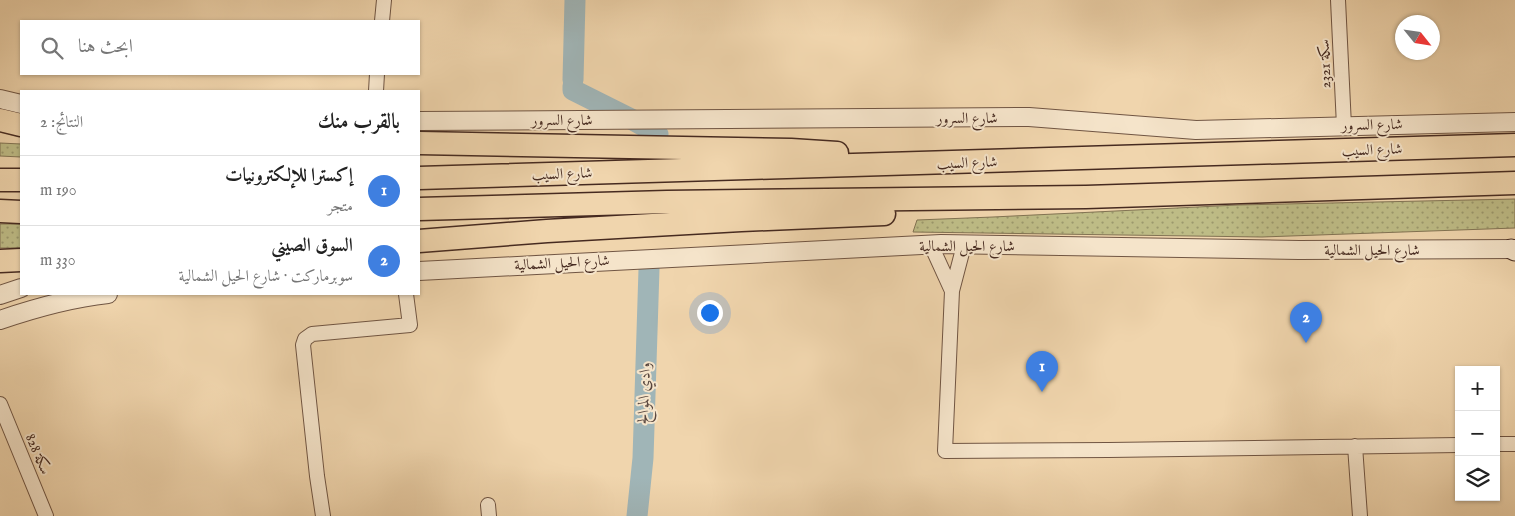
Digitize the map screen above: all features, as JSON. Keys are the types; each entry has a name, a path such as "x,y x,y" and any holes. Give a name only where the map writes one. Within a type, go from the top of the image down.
{"highway":[{"path":"0,120 20,125"},
{"path":"0,131 20,133"},
{"path":"420,143 791,150 965,163"},
{"name":"شارع السيب","path":"420,178 1515,146"},
{"path":"0,180 20,180"},
{"name":"شارع السيب","path":"420,209 666,202 1086,197 1515,183"},
{"path":"420,241 547,231 741,220 1009,209 1048,206 1086,197"},
{"path":"0,211 20,212"},
{"path":"0,261 20,260"}],"street":[{"path":"382,20 384,0"},
{"name":"سكة 2321","path":"1338,0 1344,126"},
{"path":"376,90 377,75"},
{"path":"0,99 20,104"},
{"name":"شارع السرور","path":"420,121 1029,117 1196,130 1515,122"},
{"path":"931,245 952,291"},
{"name":"شارع الحيل الشمالية","path":"420,271 931,245 1299,250 1514,250"},
{"path":"964,245 952,291 945,451 1455,444"},
{"path":"0,295 20,288"},
{"path":"0,320 39,307 99,295"},
{"path":"323,516 303,344 305,339 312,334 410,325 406,295"},
{"name":"سكة 828","path":"0,404 46,516"},
{"path":"1500,444 1515,444"},
{"path":"1355,446 1360,516"}],"shaded area":[{"path":"0,143 20,144 20,157 0,156"},
{"path":"1515,199 1515,228 1262,237 913,232 917,220 1238,205"},
{"path":"0,224 20,224 20,248 0,248"}],"waterway":[{"name":"وادي الموالح","path":"573,80 575,0"},
{"name":"وادي الموالح","path":"573,86 573,90 658,134"},
{"name":"وادي الموالح","path":"637,516 643,458 649,269"}],"place":[{"name":"السوق الصيني","path":"1306,343"},
{"name":"إكسترا للإلكترونيات","path":"1042,392"}]}
